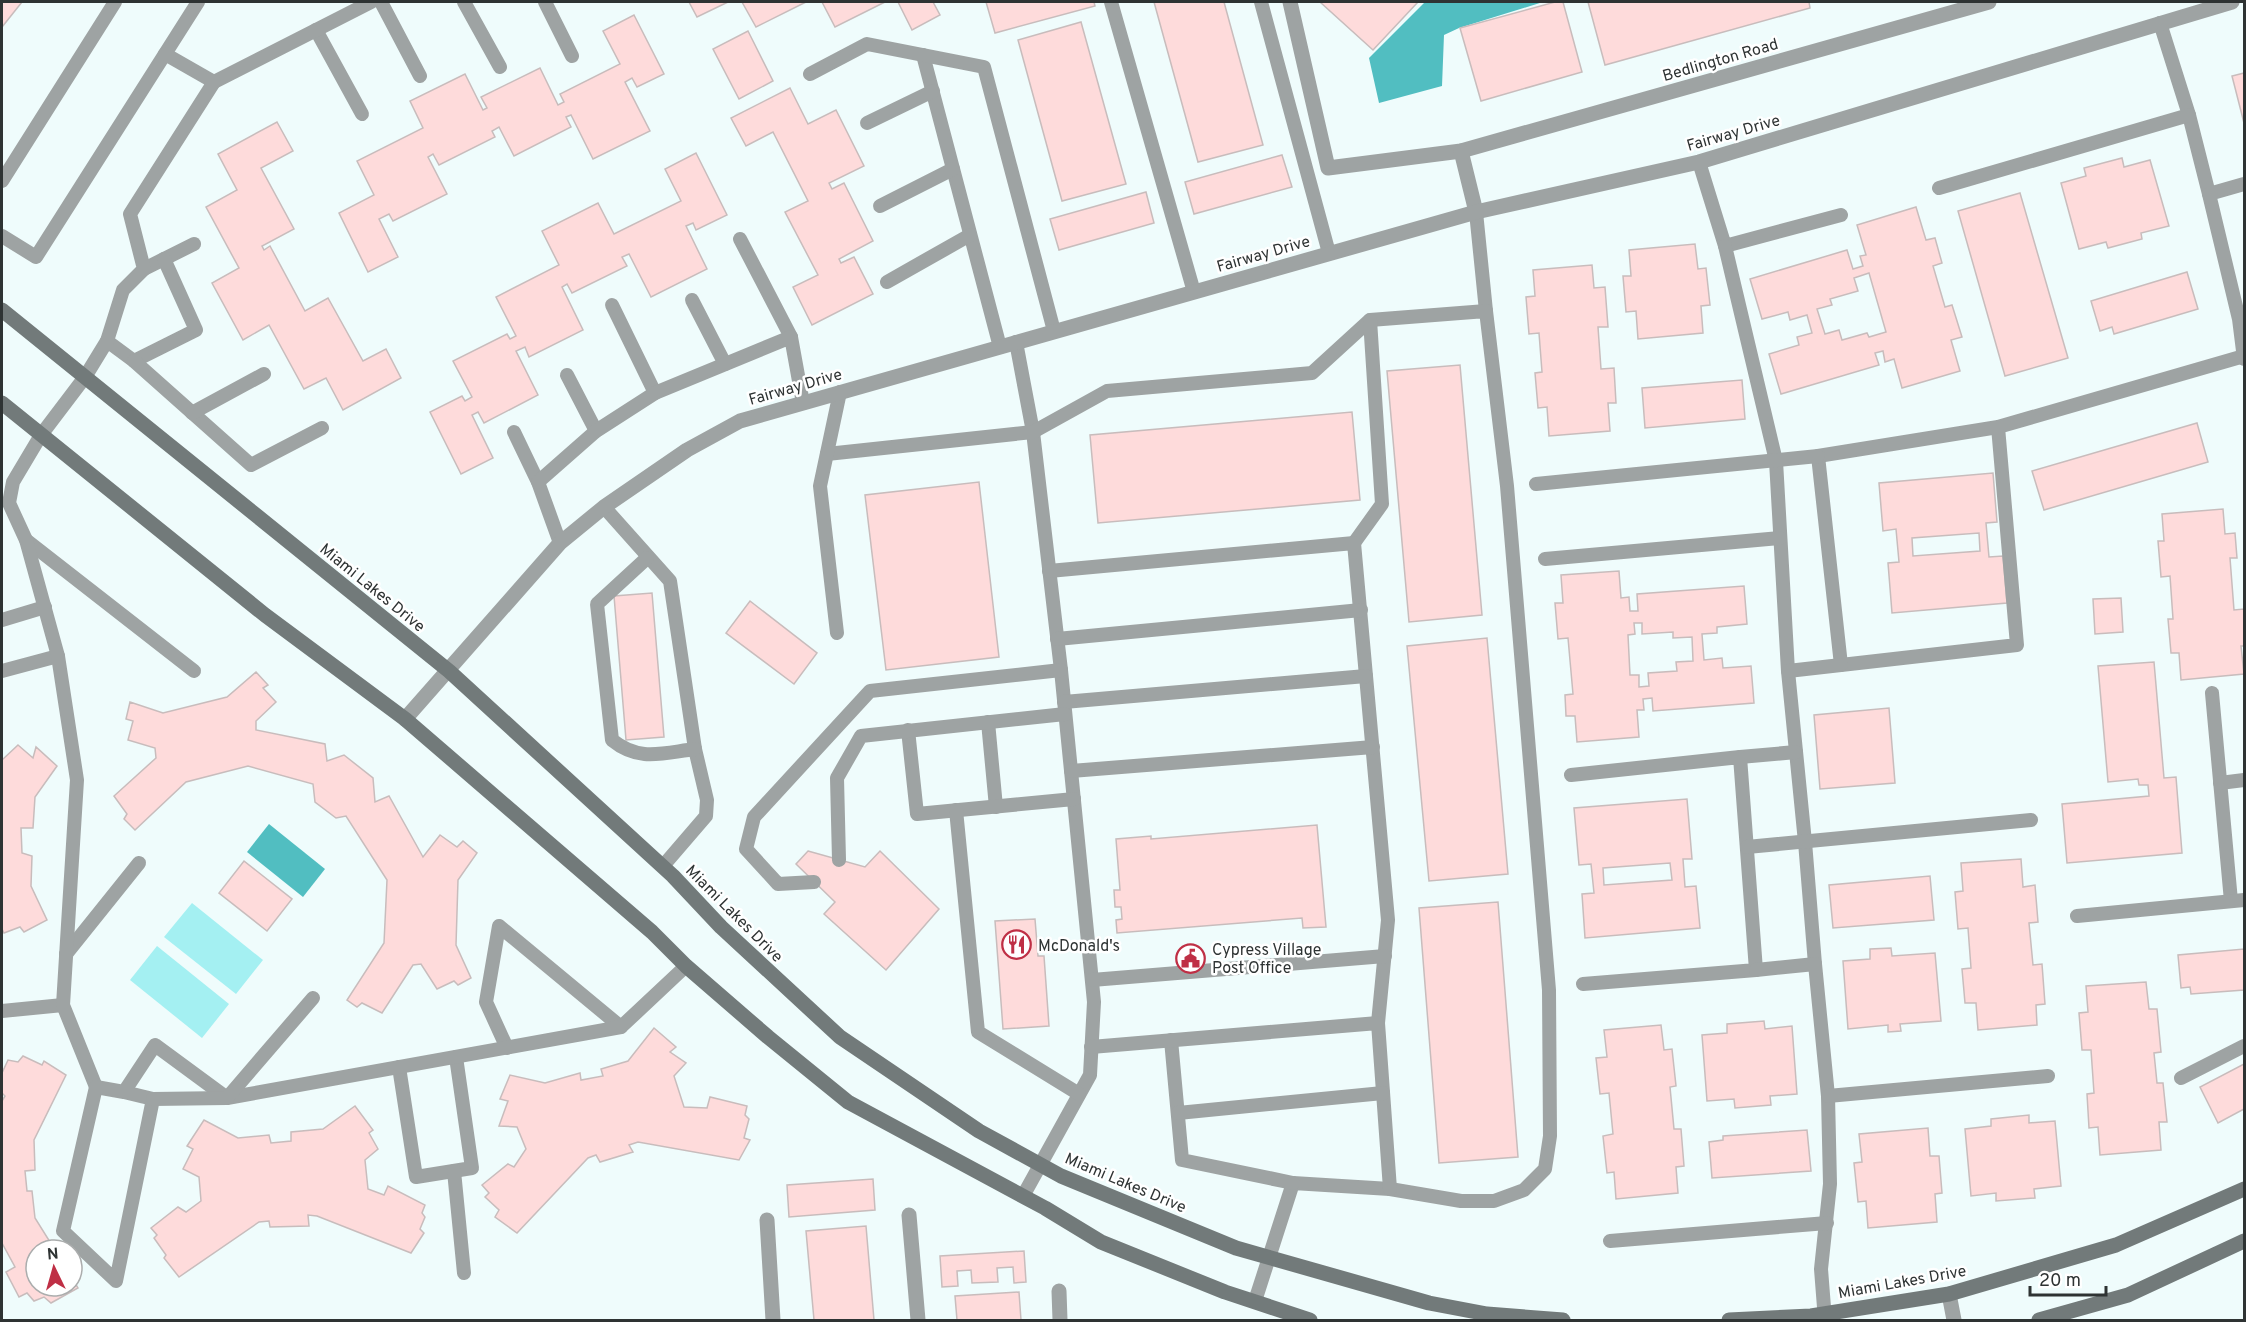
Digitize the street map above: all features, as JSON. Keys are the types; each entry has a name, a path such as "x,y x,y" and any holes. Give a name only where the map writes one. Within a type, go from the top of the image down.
{"main road":[{"name":"Miami Lakes Drive","path":"2,310 449,671 663,866 721,927 840,1037 979,1131 1061,1176 1236,1248 1428,1303 1487,1317 1563,1320"},
{"path":"2,403 265,615 405,719 652,932 686,966 768,1037 848,1102 1023,1196 1101,1242 1310,1320"},
{"name":"Miami Lakes Drive","path":"1729,1320 1824,1317 1949,1294 2116,1245 2244,1188"},
{"path":"2039,1320 2128,1294 2244,1241"}],"street":[{"name":"Bedlington Road","path":"1290,2 1328,168 1461,151 1989,2"},
{"name":"Fairway Drive","path":"405,719 560,543 604,507 687,450 740,421 1476,212 1699,162 2232,2"},
{"path":"1461,151 1476,212"},
{"path":"909,1215 918,1320"},
{"path":"767,1220 773,1320"},
{"path":"1059,1291 1060,1320"},
{"path":"1949,1294 1954,1320"}],"lane":[{"path":"2,181 115,2"},
{"path":"2,236 36,257 198,2"},
{"path":"144,269 130,214 214,82 371,2"},
{"path":"381,2 420,76"},
{"path":"464,2 500,67"},
{"path":"545,2 572,56"},
{"path":"1111,2 1194,291"},
{"path":"1261,2 1329,253"},
{"path":"1536,484 1818,456 1998,427 2244,358 2239,319 2209,194 2189,115 2160,22"},
{"path":"316,30 362,114"},
{"path":"810,74 867,44 984,67 1054,331"},
{"path":"165,54 214,82"},
{"path":"923,55 1000,346"},
{"path":"867,123 933,92"},
{"path":"1939,188 2189,115"},
{"path":"1699,162 1725,246 1776,461 1788,671 1828,1096 1830,1184 1821,1269 1824,1317"},
{"path":"879,206 953,169"},
{"path":"2209,194 2244,183"},
{"path":"1171,1040 1182,1160 1293,1183 1390,1189 1461,1200 1494,1201 1524,1190 1545,1169 1550,1136 1548,978 1507,486 1476,212"},
{"path":"1725,246 1840,215"},
{"path":"887,282 970,235"},
{"path":"740,239 791,337 803,403"},
{"path":"153,1099 116,1281 63,1231 96,1087 63,1005 77,780 58,656 26,540 9,503 13,482 41,435 85,377 107,341 123,290 144,269 194,244"},
{"path":"135,361 196,330 164,259"},
{"path":"692,300 725,364"},
{"path":"612,305 655,393"},
{"path":"827,454 1033,432 1107,391 1312,374 1370,320 1486,311"},
{"path":"1370,320 1382,504 1354,543 1389,920 1378,1023 1390,1189"},
{"path":"538,482 596,431 655,393 791,337"},
{"path":"107,341 135,361 251,465 322,428"},
{"path":"1016,342 1033,432 1048,571 1062,670 1094,1002 1089,1075 1023,1196"},
{"path":"192,412 264,374"},
{"path":"567,375 596,431"},
{"path":"837,633 820,486 840,392"},
{"path":"1788,671 2017,645 1998,427"},
{"path":"514,432 538,482 560,543"},
{"path":"1818,456 1841,665"},
{"path":"604,507 647,558 670,581 694,750 707,800 706,816 663,866"},
{"path":"1545,559 1780,538"},
{"path":"26,540 194,671"},
{"path":"1048,571 1354,543"},
{"path":"647,558 597,604 612,740 624,750 641,755 694,750"},
{"path":"2,620 45,607"},
{"path":"1057,639 1361,610"},
{"path":"2,671 58,656"},
{"path":"814,882 778,884 746,849 754,817 870,691 1062,670"},
{"path":"839,860 837,778 861,736 988,722 1064,708 1366,676"},
{"path":"2077,916 2238,901 2220,783 2212,693"},
{"path":"988,722 996,807"},
{"path":"908,730 917,814 1074,799"},
{"path":"1071,771 1372,747"},
{"path":"1571,775 1796,752"},
{"path":"1740,758 1756,970"},
{"path":"2220,783 2244,780"},
{"path":"956,810 978,1032 1079,1094"},
{"path":"1747,848 2031,820"},
{"path":"66,954 139,863"},
{"path":"507,1048 486,1002 499,926 621,1027"},
{"path":"1092,980 1385,956"},
{"path":"1583,984 1815,964"},
{"path":"96,1087 153,1099 227,1098 621,1027 686,966"},
{"path":"227,1098 313,998"},
{"path":"2,1011 63,1005"},
{"path":"1091,1047 1378,1023"},
{"path":"124,1092 155,1045 227,1098"},
{"path":"2181,1078 2244,1046"},
{"path":"399,1067 416,1177 472,1168 456,1057"},
{"path":"1828,1096 2048,1076"},
{"path":"1178,1113 1383,1093"},
{"path":"454,1171 464,1273"},
{"path":"1255,1301 1293,1183"},
{"path":"1610,1241 1827,1223"}],"shaded area":[{"path":"1425,2 1543,2 1459,28 1444,35 1442,86 1379,103 1369,58"},
{"path":"269,824 325,869 303,897 247,852"},
{"path":"192,903 263,960 236,994 164,937"},
{"path":"157,946 229,1004 202,1038 130,980"}],"building":[{"path":"2,2 22,2 2,27"},
{"path":"689,2 728,2 697,17"},
{"path":"742,2 806,2 756,27"},
{"path":"822,2 885,2 835,27"},
{"path":"898,2 933,2 940,15 912,30"},
{"path":"986,2 1094,2 1095,6 995,33"},
{"path":"1154,2 1224,2 1263,145 1198,162"},
{"path":"1320,2 1418,2 1373,50"},
{"path":"1555,2 1563,2 1582,72 1481,101 1460,28"},
{"path":"1588,2 1809,2 1810,8 1605,65"},
{"path":"634,15 664,74 637,87 632,78 625,82 650,131 593,159 571,115 566,117 571,127 514,156 499,127 492,131 495,137 439,165 433,154 428,157 447,194 393,221 389,214 379,219 398,257 368,272 339,213 374,195 357,161 423,128 410,101 465,74 483,110 487,108 481,97 540,68 558,105 564,102 560,94 620,64 603,31"},
{"path":"1081,22 1126,184 1062,201 1018,40"},
{"path":"748,31 773,81 739,99 713,49"},
{"path":"2244,73 2244,123 2232,76"},
{"path":"790,88 808,124 836,110 864,166 829,183 832,189 844,183 873,241 839,259 841,263 854,257 873,294 812,325 793,287 818,275 785,212 808,201 773,132 746,146 731,118"},
{"path":"277,122 293,151 261,168 294,229 262,246 264,250 270,246 305,311 328,298 363,361 386,349 401,378 343,410 326,378 304,389 269,325 243,340 212,283 239,268 206,207 237,190 218,154"},
{"path":"696,153 727,215 696,230 693,223 686,226 707,269 651,297 629,254 622,257 627,266 572,293 567,284 562,287 583,330 529,357 525,347 516,351 538,395 484,423 478,412 472,415 493,458 461,474 430,412 462,396 465,401 472,397 453,361 507,334 510,339 516,336 496,297 559,265 542,231 598,203 614,234 681,201 665,169"},
{"path":"1282,155 1292,187 1194,214 1185,182"},
{"path":"2122,158 2124,167 2150,160 2169,226 2141,233 2142,239 2108,248 2106,242 2079,249 2061,183 2086,176 2084,168"},
{"path":"1146,192 1154,223 1059,250 1050,219"},
{"path":"2020,193 2068,358 2005,376 1958,211"},
{"path":"1916,207 1926,240 1935,238 1942,263 1933,266 1945,307 1952,305 1962,337 1951,340 1960,371 1902,388 1894,359 1885,362 1883,351 1875,353 1879,365 1781,394 1769,354 1799,345 1797,337 1812,333 1807,315 1790,320 1788,312 1762,319 1750,279 1847,250 1853,269 1863,266 1860,256 1866,255 1857,225","holes":["1869,273 1886,332 1869,337 1867,333 1842,340 1839,330 1825,334 1817,309 1832,305 1830,299 1858,291 1854,278"]},
{"path":"1695,244 1698,269 1706,268 1710,305 1701,306 1703,333 1638,339 1636,311 1626,312 1623,276 1631,276 1629,250"},
{"path":"1592,265 1594,288 1605,287 1608,327 1598,327 1601,369 1614,368 1616,403 1608,403 1610,431 1549,436 1547,407 1538,408 1535,373 1542,372 1539,333 1529,334 1526,297 1535,296 1533,270"},
{"path":"2187,272 2198,309 2114,334 2112,327 2100,331 2091,301"},
{"path":"1460,365 1482,615 1409,622 1387,371"},
{"path":"1742,380 1745,419 1645,428 1642,388"},
{"path":"1352,412 1360,500 1098,523 1090,435"},
{"path":"2197,423 2208,462 2044,510 2032,471"},
{"path":"1993,473 1997,522 1986,523 1989,557 2003,556 2007,603 1892,613 1888,563 1899,562 1896,529 1883,531 1879,483","holes":["1979,533 1980,551 1913,556 1912,538"]},
{"path":"979,482 999,657 886,670 865,495"},
{"path":"2223,509 2225,534 2235,533 2237,558 2230,558 2234,610 2244,609 2244,646 2241,646 2244,674 2181,680 2179,653 2171,653 2168,619 2173,619 2170,576 2161,577 2158,541 2164,541 2162,514"},
{"path":"1619,571 1621,598 1629,597 1630,611 1638,611 1637,594 1744,586 1747,624 1717,627 1717,633 1702,634 1704,660 1722,658 1723,668 1751,666 1754,703 1653,711 1652,698 1643,699 1644,710 1637,710 1639,737 1577,742 1575,716 1566,716 1565,695 1573,694 1568,638 1558,639 1555,603 1563,603 1561,575","holes":["1634,623 1642,623 1642,634 1673,632 1673,638 1692,637 1693,661 1676,662 1677,671 1648,673 1649,686 1639,687 1639,675 1630,675 1628,635 1635,634"]},
{"path":"652,593 664,737 626,740 614,596"},
{"path":"2121,598 2123,632 2095,634 2093,599"},
{"path":"750,601 817,653 794,684 726,633"},
{"path":"1487,638 1508,874 1429,881 1407,646"},
{"path":"2154,662 2164,778 2176,777 2182,853 2067,863 2062,804 2149,796 2148,785 2139,785 2138,779 2108,782 2098,666"},
{"path":"256,672 268,685 263,688 276,702 256,721 256,730 325,744 327,761 344,755 373,778 375,802 389,796 423,857 440,835 457,847 463,841 477,853 458,880 456,945 471,978 458,985 454,981 437,989 421,964 413,965 382,1013 362,1003 357,1007 347,1000 384,943 387,880 346,816 336,818 315,802 313,784 248,766 186,782 135,830 124,819 127,814 114,796 156,758 155,748 128,740 133,721 126,719 130,702 163,713 227,697"},
{"path":"1889,708 1895,783 1820,789 1814,715"},
{"path":"18,745 33,758 36,747 57,766 35,797 33,828 21,828 22,853 32,856 31,886 47,920 24,932 20,927 4,933 2,929 2,760"},
{"path":"1687,799 1692,859 1683,859 1685,887 1696,886 1700,928 1585,938 1582,894 1594,893 1591,864 1579,865 1574,808","holes":["1670,863 1672,880 1604,885 1603,868"]},
{"path":"1317,825 1326,927 1303,928 1302,918 1117,933 1116,920 1122,919 1121,907 1115,907 1114,890 1120,890 1116,839 1151,836 1151,839"},
{"path":"808,851 865,867 880,851 939,909 886,970 824,914 835,902 796,864"},
{"path":"2021,859 2023,887 2035,885 2038,922 2029,923 2033,965 2042,964 2045,1004 2036,1005 2037,1025 1978,1030 1976,1003 1965,1003 1962,969 1971,968 1968,928 1958,929 1955,892 1963,891 1961,863"},
{"path":"244,861 292,899 267,931 219,893"},
{"path":"1930,876 1934,920 1833,928 1829,885"},
{"path":"1498,902 1518,1157 1439,1163 1419,908"},
{"path":"1035,919 1038,956 1044,956 1049,1026 1003,1029 995,921"},
{"path":"1891,948 1892,956 1935,953 1941,1021 1900,1024 1901,1031 1888,1032 1888,1025 1848,1029 1843,961 1870,959 1870,949"},
{"path":"2244,949 2244,990 2191,994 2190,987 2181,988 2178,955"},
{"path":"2146,982 2149,1009 2157,1009 2161,1052 2154,1053 2157,1083 2163,1083 2167,1122 2159,1122 2161,1150 2100,1155 2098,1127 2089,1128 2087,1094 2094,1093 2091,1050 2082,1050 2079,1013 2088,1012 2086,986"},
{"path":"1764,1021 1765,1029 1792,1026 1797,1094 1770,1096 1771,1105 1735,1108 1734,1099 1707,1101 1702,1035 1727,1033 1727,1024"},
{"path":"1661,1025 1664,1050 1672,1049 1676,1086 1670,1087 1674,1129 1681,1129 1684,1166 1676,1167 1678,1193 1616,1199 1614,1172 1607,1173 1603,1136 1613,1134 1609,1093 1600,1094 1596,1058 1607,1057 1604,1030"},
{"path":"654,1028 676,1047 670,1052 686,1063 674,1076 684,1107 707,1108 710,1097 747,1106 745,1115 749,1119 744,1138 750,1140 739,1160 638,1142 629,1145 633,1152 600,1162 596,1155 588,1158 517,1233 495,1217 499,1210 485,1197 489,1193 482,1185 508,1164 514,1167 526,1149 517,1127 499,1126 508,1101 500,1099 510,1075 545,1083 580,1073 581,1080 603,1076 601,1069 628,1061"},
{"path":"23,1056 42,1065 44,1061 66,1075 34,1140 35,1170 25,1171 27,1191 32,1191 35,1218 48,1238 24,1238 24,1294 19,1297 6,1272 15,1267 2,1243 2,1101 5,1096 2,1093 2,1073 8,1060 18,1062"},
{"path":"2244,1064 2244,1109 2218,1123 2200,1087"},
{"path":"355,1106 373,1130 369,1133 378,1149 365,1160 368,1189 384,1195 388,1186 425,1205 422,1213 425,1217 420,1229 424,1233 411,1253 317,1216 308,1215 309,1226 270,1227 269,1221 259,1222 179,1277 164,1258 166,1255 154,1238 157,1235 151,1228 178,1207 186,1212 201,1201 199,1177 183,1169 193,1149 187,1146 204,1120 238,1138 269,1135 271,1143 291,1141 291,1132 323,1129"},
{"path":"2029,1115 2029,1123 2055,1121 2061,1186 2034,1189 2035,1198 1996,1201 1996,1193 1971,1196 1965,1129 1991,1126 1991,1119"},
{"path":"1928,1128 1930,1156 1939,1156 1942,1193 1935,1194 1937,1222 1868,1228 1866,1201 1858,1202 1854,1163 1862,1162 1859,1134"},
{"path":"1807,1130 1811,1171 1712,1178 1709,1142 1723,1140 1723,1136"},
{"path":"873,1179 875,1210 789,1217 787,1185"},
{"path":"866,1226 874,1320 814,1320 806,1231"},
{"path":"1024,1251 1026,1282 1014,1283 1013,1267 997,1268 998,1282 972,1283 971,1270 957,1271 958,1286 942,1287 940,1256"},
{"path":"1019,1292 1021,1320 957,1320 955,1296"},
{"path":"45,1298 60,1298 51,1303"}],"place":[{"name":"McDonald's","path":"1017,945"},
{"name":"Cypress Village Post Office","path":"1191,958"}]}
